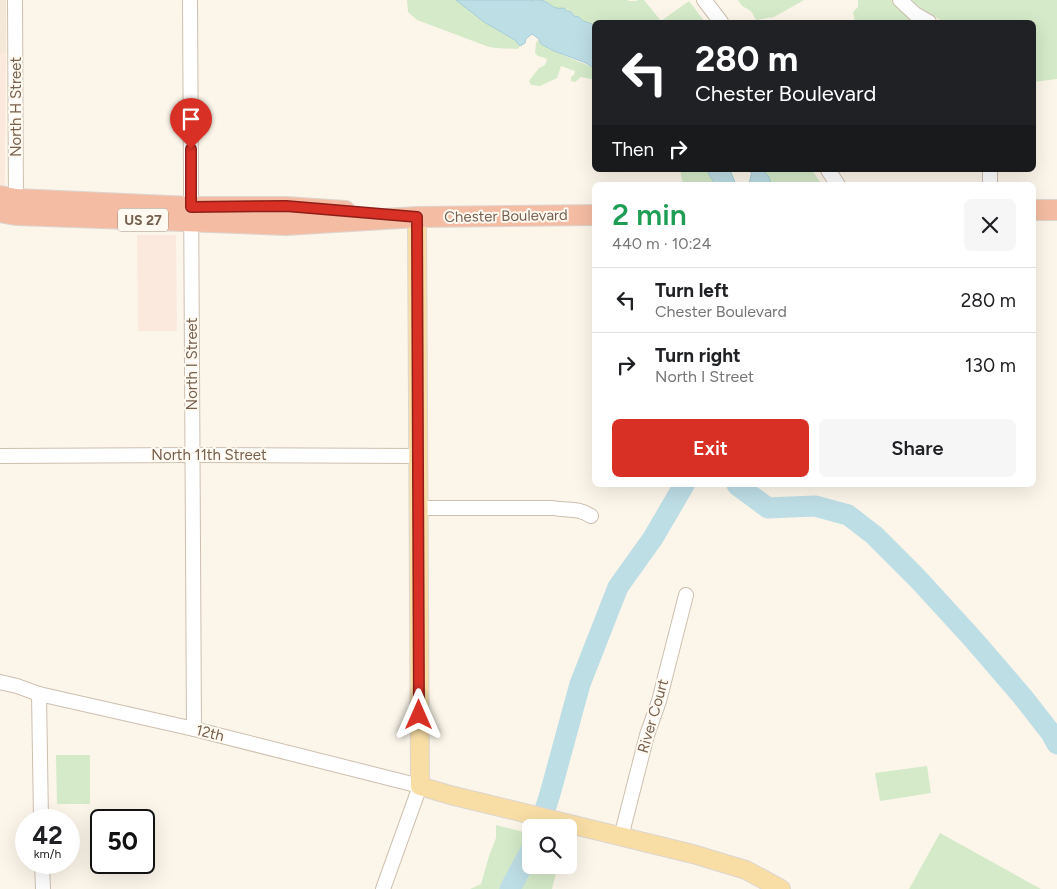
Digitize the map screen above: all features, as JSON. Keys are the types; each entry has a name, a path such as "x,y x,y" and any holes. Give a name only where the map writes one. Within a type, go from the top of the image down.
{"highway":[{"name":"Chester Boulevard","path":"7,208 191,214 286,206 417,217 592,215"},
{"path":"1036,210 1057,210"}],"main road":[{"path":"417,217 420,786 469,800 693,854 746,870 781,889"}],"street":[{"name":"North H Street","path":"7,208 15,0"},
{"name":"North I Street","path":"190,0 194,729"},
{"path":"704,0 719,20"},
{"path":"900,0 915,14 926,20"},
{"name":"North 11th Street","path":"0,456 418,456"},
{"path":"418,508 553,508 574,509 591,516"},
{"name":"River Court","path":"621,836 647,735 659,701 686,595"},
{"name":"12th","path":"0,682 39,694 194,729 420,786"},
{"path":"39,694 42,809"},
{"path":"383,889 420,786"},
{"path":"42,874 43,889"}],"shaded area":[{"path":"0,0 6,0 6,53 0,53"},
{"path":"0,53 6,53 5,186 0,187"},
{"path":"137,235 176,235 177,331 138,331"}],"green space":[{"path":"407,0 456,0 484,22 515,40 520,46 518,49 489,47 417,20 408,12"},
{"path":"539,0 644,0 660,20 592,20 592,24 583,21 564,8 556,9"},
{"path":"738,0 804,0 774,17 756,20 751,11 742,6"},
{"path":"858,0 893,0 897,7 916,20 855,20 853,12 858,7"},
{"path":"910,0 1057,0 1057,79 1036,82 1036,20 940,20"},
{"path":"689,1 703,20 662,20"},
{"path":"539,39 548,48 592,68 592,79 581,77 575,82 571,81 575,71 561,66 557,78 540,86 531,85 529,81 539,68 545,65 547,60 535,53 536,43"},
{"path":"680,172 708,172 716,182 682,182"},
{"path":"813,172 820,182 770,182 765,173"},
{"path":"56,755 90,755 90,804 57,804"},
{"path":"927,766 931,793 880,801 875,773"},
{"path":"496,825 522,832 522,874 556,874 552,889 470,889 481,884 496,838"},
{"path":"940,833 1041,889 909,889"}],"water":[{"path":"456,0 541,0 554,7 564,8 574,16 592,24 592,67 541,44 539,39 532,34 520,46 515,40 484,22"},
{"path":"708,172 731,172 735,182 714,182"},
{"path":"751,172 765,172 770,182 750,182 752,175"}],"waterway":[{"path":"542,819 580,684 618,587 653,538 683,487"},
{"path":"740,487 768,508 815,506 848,515 874,535 918,579 972,638 1022,696 1051,733 1057,744"},
{"path":"510,889 522,867"}],"route":[{"path":"191,149 191,207 286,206 417,217 419,715"}]}
